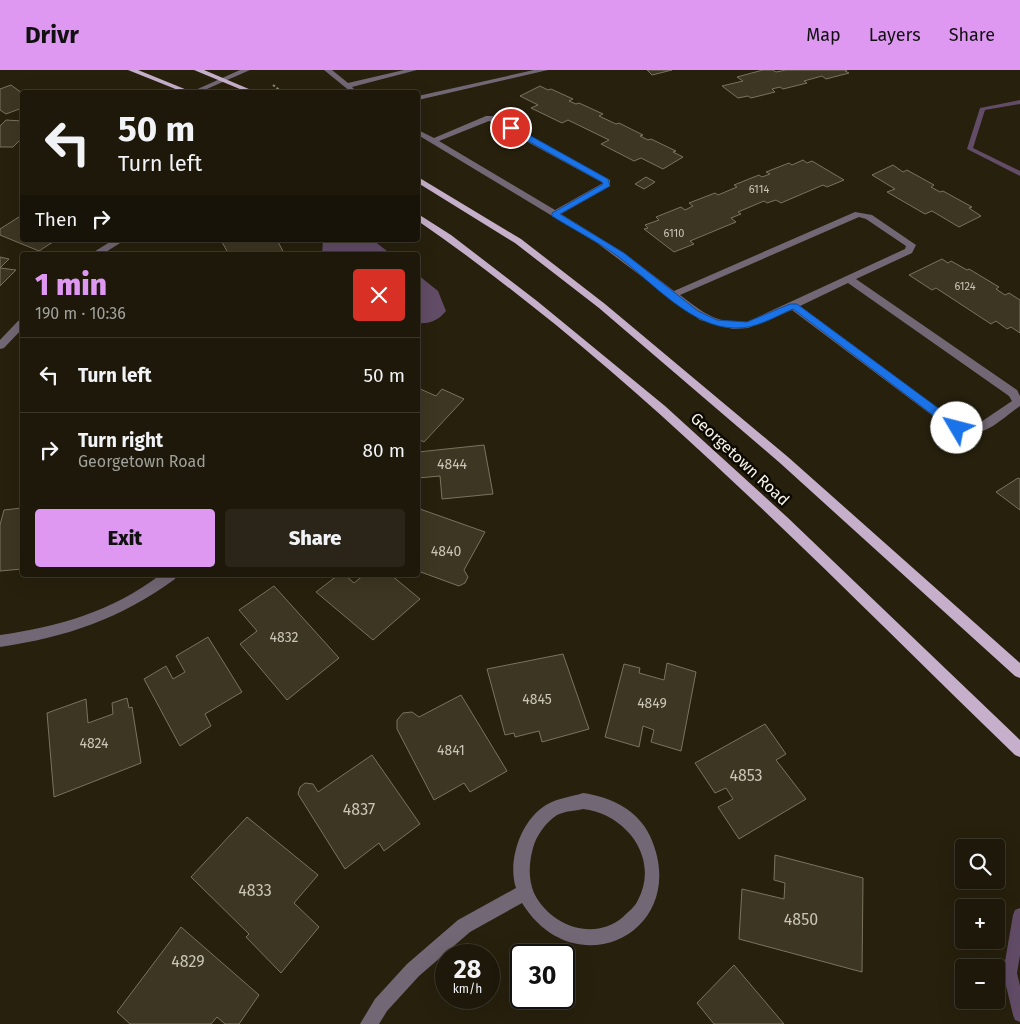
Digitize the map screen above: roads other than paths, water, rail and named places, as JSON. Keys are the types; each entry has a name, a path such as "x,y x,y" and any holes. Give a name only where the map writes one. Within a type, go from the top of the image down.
{"main road":[{"path":"132,70 183,90"},
{"path":"198,70 247,90"},
{"name":"Georgetown Road","path":"420,181 518,241 602,306 770,448 1020,672"},
{"name":"Georgetown Road","path":"420,218 573,333 641,390 796,535 1020,750"}],"street":[{"path":"200,90 246,70"},
{"path":"328,70 351,90"},
{"path":"346,86 384,73 413,70"},
{"path":"420,98 544,70"},
{"path":"433,141 489,118 607,182 607,184 555,214"},
{"path":"420,133 621,255 695,313 714,322 726,325 748,325 793,306 909,251 912,245 869,217 858,214 673,295"},
{"path":"99,252 117,242"},
{"path":"793,306 957,428 966,431 978,430 1018,402 1013,393 849,280"},
{"path":"0,346 20,325"},
{"path":"0,641 32,636 79,624 148,592 167,577"},
{"path":"583,801 610,807 630,821 640,833 647,848 652,873 648,897 642,910 623,928 610,935 596,938 568,934 554,928 534,908 526,892 522,877 523,851 532,828 553,810 583,801"},
{"path":"370,1024 381,1005 413,970 464,926 526,892"}],"waterway":[{"path":"1020,102 982,109 970,149 1020,174"},
{"path":"1020,915 1010,973 1020,1015"}]}
